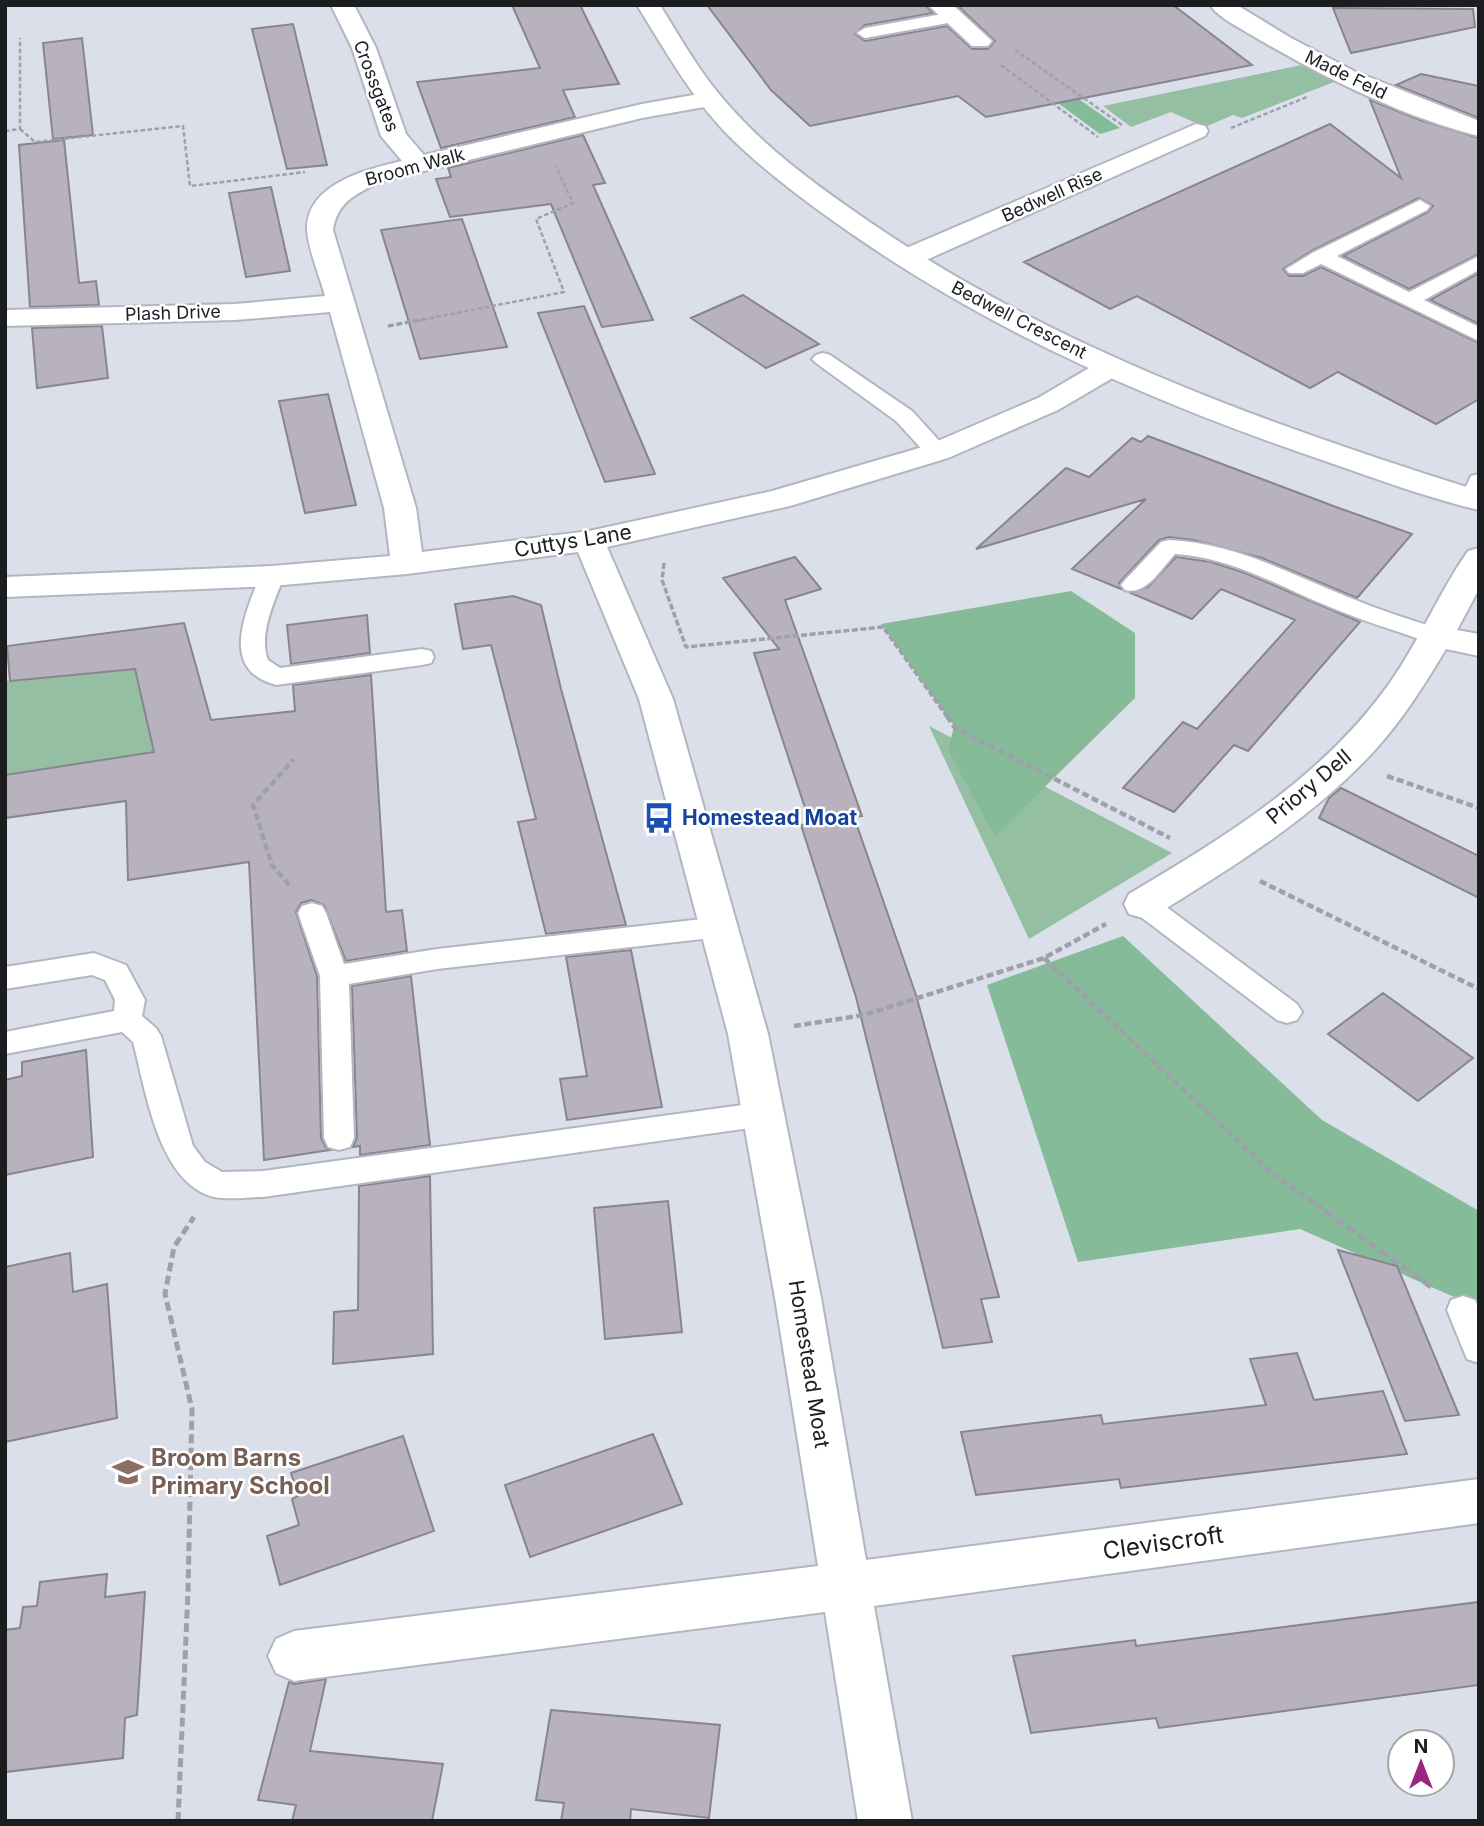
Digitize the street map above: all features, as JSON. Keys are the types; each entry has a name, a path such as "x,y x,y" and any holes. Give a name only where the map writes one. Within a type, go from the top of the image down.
{"street":[{"name":"Crossgates","path":"342,5 364,48 394,136 417,163"},
{"name":"Bedwell Crescent","path":"648,5 710,99 772,162 858,227 961,292 1111,367 1240,422 1476,493"},
{"name":"Made Feld","path":"1221,5 1276,41 1350,79 1424,110 1479,129"},
{"path":"946,11 980,41"},
{"name":"Broom Walk","path":"407,564 400,508 340,303 320,230 320,217 335,196 374,175 417,163 710,99"},
{"name":"Bedwell Rise","path":"907,258 1196,131"},
{"name":"Plash Drive","path":"5,318 235,312 340,303"},
{"name":"Cuttys Lane","path":"5,587 272,576 407,564 589,541 779,499 937,452 1048,404 1111,367"},
{"name":"Homestead Moat","path":"589,541 656,699 748,1034 848,1586 885,1821"},
{"name":"Priory Dell","path":"1143,904 1214,861 1308,793 1344,762 1395,701 1437,636 1479,558"},
{"path":"1437,636 1479,645"},
{"name":"Cleviscroft","path":"848,1586 1479,1501"},
{"path":"294,1656 848,1586"}],"lane":[{"path":"865,33 946,11"},
{"path":"1296,269 1420,206"},
{"path":"1321,256 1479,335"},
{"path":"1409,300 1479,262"},
{"path":"823,359 904,416 937,452"},
{"path":"1133,585 1169,547 1195,547 1250,564 1387,620 1437,636"},
{"path":"272,576 260,608 252,650 257,664 276,677 422,657"},
{"path":"1143,904 1287,1012"},
{"path":"312,913 334,976 339,1138"},
{"path":"334,976 438,959 720,927"},
{"path":"5,978 94,964 116,973 130,1000 127,1020"},
{"path":"5,1043 127,1020"},
{"path":"127,1020 146,1036 178,1150 194,1171 217,1185 276,1182 764,1114"},
{"path":"1462,1310 1479,1349"}],"path":[{"path":"20,38 20,129"},
{"path":"1130,160 980,50 980,41 1005,44 1156,149"},
{"path":"1196,131 1230,128 1350,79"},
{"path":"5,131 20,129 35,142 183,126 190,186 354,166 374,175"},
{"path":"349,333 564,292 536,219 573,204 542,135"},
{"path":"664,559 662,580 686,647 883,627 956,728 1214,861 1479,989"},
{"path":"294,758 253,805 272,865 312,913"},
{"path":"1344,762 1479,808"},
{"path":"748,1034 864,1015 1044,958 1143,904"},
{"path":"1044,958 1271,1172 1462,1310"},
{"path":"178,1821 188,1591 192,1409 165,1294 174,1247 217,1185"}],"green space":[{"path":"1005,47 1120,128 1100,134 987,51"},
{"path":"1302,65 1334,82 1242,118 1233,115 1205,127 1171,112 1131,127 1103,106"},
{"path":"1071,591 1135,633 1135,698 995,836 948,751 954,726 881,624"},
{"path":"135,669 154,752 5,775 5,681"},
{"path":"929,726 1172,853 1029,939"},
{"path":"1123,936 1322,1120 1479,1211 1479,1308 1300,1229 1078,1262 987,985"}],"building":[{"path":"512,5 580,5 619,84 563,90 575,117 441,148 417,82 540,68"},
{"path":"707,5 925,5 933,13 865,25 855,34 865,41 947,26 972,49 988,49 995,41 957,5 1173,5 1252,65 986,117 958,96 810,126 771,90"},
{"path":"1333,8 1473,9 1475,27 1351,53"},
{"path":"293,24 327,165 287,169 252,29"},
{"path":"82,38 93,135 53,139 43,43"},
{"path":"1421,74 1479,86 1479,118 1396,85"},
{"path":"1370,100 1420,120 1479,138 1479,254 1409,289 1343,256 1428,212 1433,206 1419,198 1313,250 1283,269 1289,276 1303,276 1321,267 1479,343 1479,399 1436,424 1338,372 1310,388 1137,296 1110,309 1024,262 1330,124 1401,178"},
{"path":"583,135 605,183 593,185 653,320 602,327 551,204 450,217 436,179 451,177 448,168"},
{"path":"64,140 79,283 96,281 99,305 30,307 19,145"},
{"path":"271,187 290,271 246,277 229,193"},
{"path":"462,219 507,347 420,359 381,230"},
{"path":"1479,273 1479,324 1430,300"},
{"path":"743,295 819,344 766,368 691,318"},
{"path":"584,306 655,474 605,482 538,313"},
{"path":"102,326 108,378 37,388 32,328"},
{"path":"328,394 356,505 305,513 279,401"},
{"path":"1148,436 1412,534 1357,598 1262,558 1193,540 1169,537 1159,540 1119,583 1121,589 1072,569 1146,499 976,549 1066,468 1089,477 1132,438 1141,442"},
{"path":"795,557 821,589 785,600 862,816 854,817 916,995 999,1297 981,1299 992,1342 943,1348 856,997 801,825 810,823 754,653 779,649 723,578"},
{"path":"1176,557 1211,562 1245,573 1360,622 1248,751 1234,745 1174,812 1123,788 1183,722 1197,729 1295,620 1221,589 1192,619 1131,593 1148,587"},
{"path":"513,596 541,605 561,689 626,925 546,934 518,822 536,819 491,645 463,649 455,604"},
{"path":"367,615 370,653 291,664 287,625"},
{"path":"184,623 211,720 295,711 293,685 371,675 386,912 402,910 407,951 346,961 324,905 311,900 301,903 296,912 317,976 321,1138 330,1150 264,1160 249,862 128,880 126,801 5,818 5,775 154,752 135,669 10,681 7,646"},
{"path":"1341,788 1479,856 1479,898 1319,818 1329,798"},
{"path":"631,950 662,1107 567,1120 560,1079 587,1076 566,957"},
{"path":"411,976 430,1145 360,1155 360,1146 353,1147 357,1138 352,986"},
{"path":"1383,993 1473,1058 1418,1101 1328,1034"},
{"path":"86,1050 93,1157 5,1175 5,1080 22,1076 22,1062"},
{"path":"430,1176 433,1354 333,1364 334,1312 358,1310 359,1186"},
{"path":"668,1201 682,1332 605,1339 594,1208"},
{"path":"1338,1250 1397,1266 1459,1415 1405,1421"},
{"path":"70,1253 73,1292 107,1284 117,1418 5,1442 5,1267"},
{"path":"1297,1353 1314,1400 1383,1391 1407,1454 1121,1488 1119,1479 976,1495 961,1432 1101,1415 1103,1424 1266,1405 1250,1359"},
{"path":"653,1434 682,1504 530,1557 505,1485"},
{"path":"403,1436 434,1531 280,1585 267,1536 299,1525 292,1499 298,1496 291,1473"},
{"path":"107,1574 105,1597 145,1592 137,1715 125,1718 123,1758 5,1772 5,1630 20,1628 23,1607 37,1606 40,1582"},
{"path":"1479,1602 1479,1685 1159,1728 1156,1718 1031,1733 1013,1656 1135,1640 1136,1646"},
{"path":"326,1679 310,1751 443,1764 432,1821 292,1821 296,1805 258,1800 289,1682 294,1684"},
{"path":"551,1710 720,1725 709,1818 631,1809 630,1821 561,1821 564,1803 536,1800"}],"place":[{"name":"Homestead Moat","path":"659,818"},
{"name":"Broom Barns Primary School","path":"128,1472"}]}
